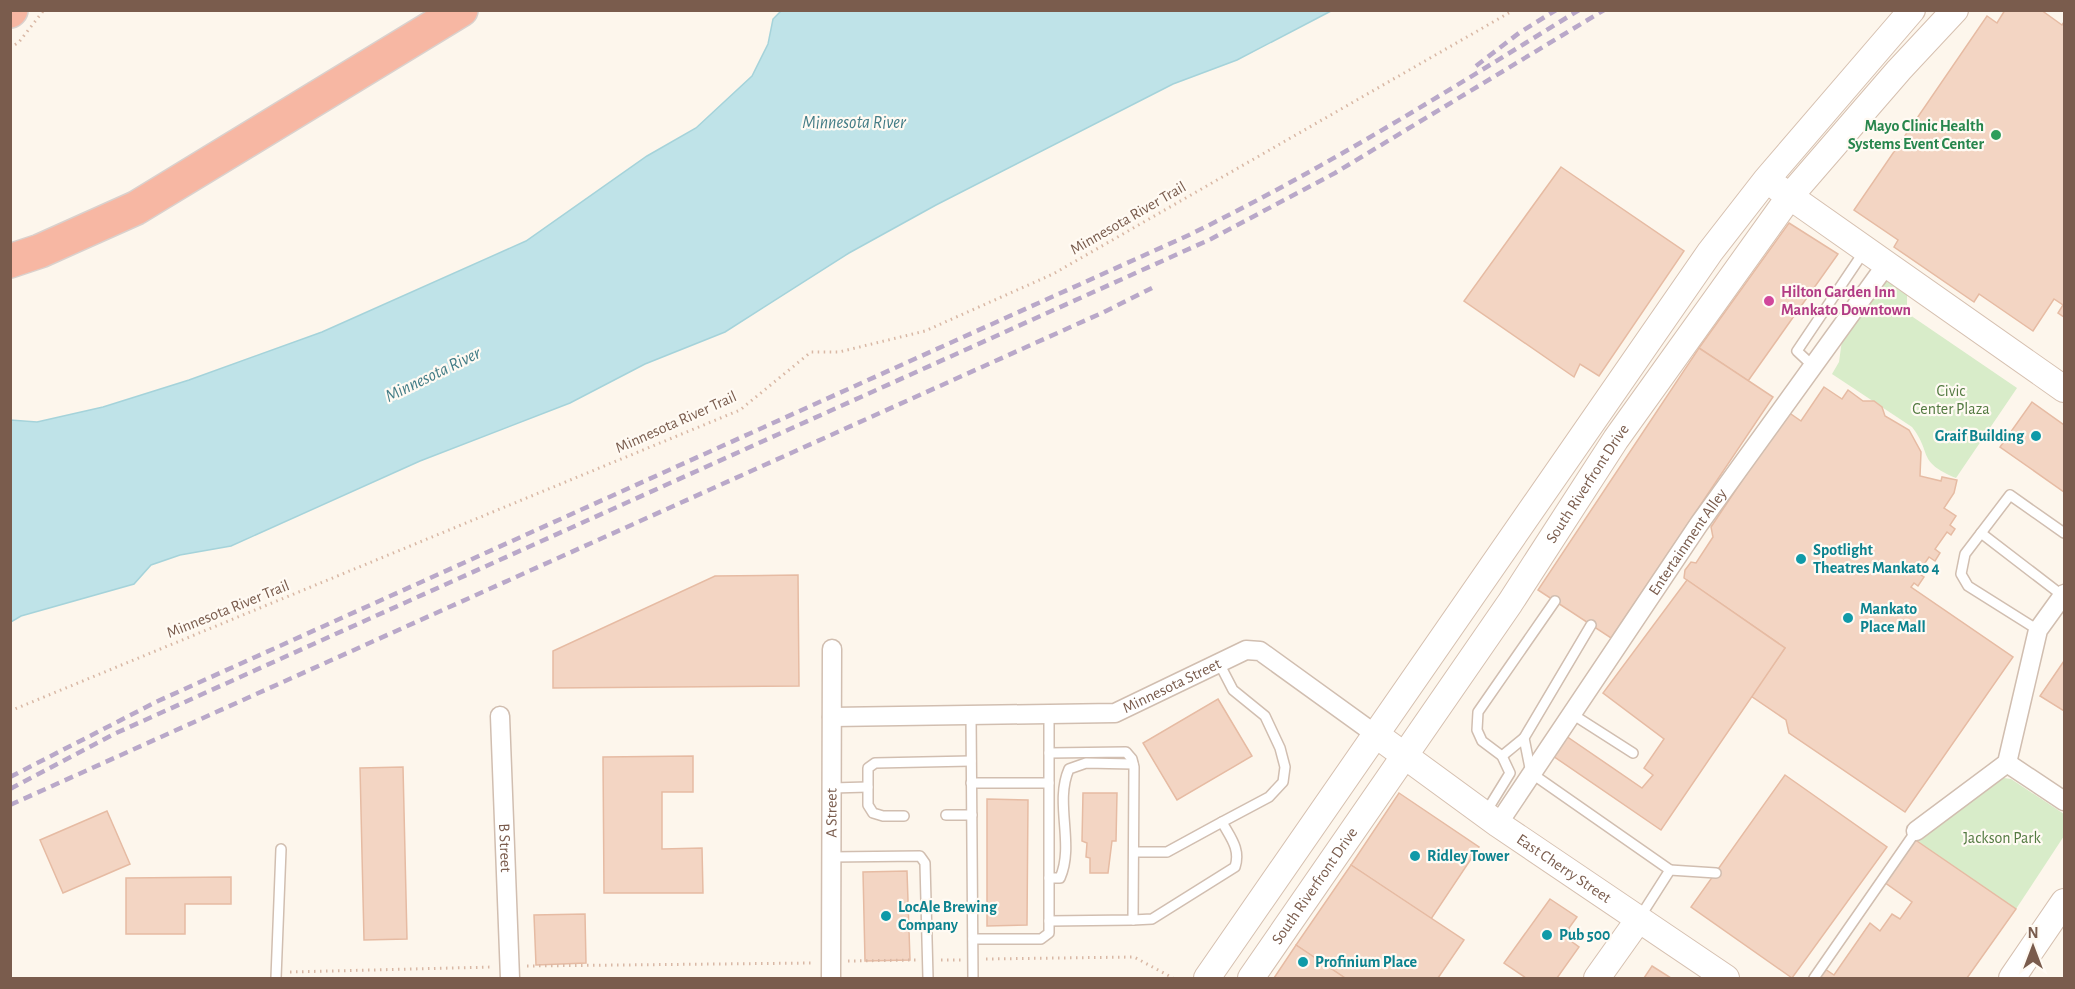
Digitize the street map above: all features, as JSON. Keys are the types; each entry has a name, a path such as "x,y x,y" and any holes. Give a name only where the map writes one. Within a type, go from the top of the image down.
{"highway":[{"path":"10,261 40,251 136,208 461,10"}],"main road":[{"name":"South Riverfront Drive","path":"1207,978 1704,261 1766,180 1912,10"},
{"name":"South Riverfront Drive","path":"1251,978 1510,603 1616,439 1790,196 1899,70 1955,10"},
{"path":"1766,180 2064,389"},
{"name":"Minnesota Street","path":"1375,734 1403,756"},
{"name":"East Cherry Street","path":"1403,756 1491,819 1726,978"},
{"path":"2012,978 2064,902"},
{"path":"1598,978 1639,918"}],"street":[{"name":"Entertainment Alley","path":"1491,819 1531,773 1700,524 1886,265"},
{"path":"1916,831 2007,763 2038,630 2064,595"},
{"name":"A Street","path":"831,970 832,649"},
{"name":"Minnesota Street","path":"832,717 1115,713 1246,650 1260,651 1375,734"},
{"name":"B Street","path":"500,716 510,972"},
{"path":"2007,763 2064,801"}],"lane":[{"path":"1813,366 1797,351 1865,250"},
{"path":"2038,630 1968,586 1961,574 1965,554 2010,495 2064,534"},
{"path":"1980,533 2064,595"},
{"path":"1491,819 1510,773 1502,756 1482,741 1477,730 1478,711 1555,601"},
{"path":"1502,756 1524,738 1592,625"},
{"path":"1134,852 1167,852 1269,797 1283,782 1285,767 1280,748 1265,716 1233,690 1219,663"},
{"path":"973,939 1041,939 1050,933 1049,714"},
{"path":"1572,714 1633,753"},
{"path":"971,715 973,978"},
{"path":"1524,738 1531,773 1670,870 1716,873"},
{"path":"1049,753 1126,753 1133,764 1133,920"},
{"path":"904,816 883,816 873,813 868,805 868,768 875,763 971,761"},
{"path":"1050,878 1060,878 1066,865 1064,788 1069,769 1086,763 1133,764"},
{"path":"971,783 1049,783"},
{"path":"832,788 868,787"},
{"path":"946,815 972,815"},
{"path":"1050,921 1152,919 1235,867 1238,850 1222,822"},
{"path":"1814,978 1916,831"},
{"path":"276,975 281,849"},
{"path":"831,857 920,856 926,863 928,978"},
{"path":"1639,918 1670,870"}],"path":[{"name":"Minnesota River Trail","path":"10,711 740,410 811,352 839,352 926,331 1053,274 1514,10"},
{"path":"276,975 831,970 927,960 1134,957 1173,978"}],"green space":[{"name":"Civic Center Plaza","path":"1888,281 1907,293 1907,313 2017,388 1956,478 1930,462 1912,427 1832,374 1839,362 1842,340 1882,282"},
{"name":"Jackson Park","path":"1997,779 2011,779 2064,814 2064,836 2016,909 1914,839"}],"water":[{"name":"Minnesota River","path":"782,10 1331,11 1237,60 1173,84 936,205 849,253 725,332 645,364 570,403 420,461 231,546 180,555 151,565 134,584 21,616 11,622 11,420 37,422 103,407 189,380 322,332 526,241 647,156 696,128 752,76 768,44 773,19"}],"building":[{"name":"Mayo Clinic Health Systems Event Center","path":"2005,10 2041,10 2062,25 2064,22 2064,317 2058,313 2063,305 2054,299 2033,331 1979,294 1974,302 1894,247 1898,240 1854,210 1987,16 1997,23"},
{"path":"1561,167 1684,251 1599,376 1580,364 1574,377 1464,301"},
{"name":"Hilton Garden Inn Mankato Downtown","path":"1789,223 1838,254 1748,381 1699,348"},
{"path":"1699,348 1773,397 1611,638 1538,590"},
{"name":"Mankato Place Mall","path":"1824,387 1842,399 1848,390 1863,401 1874,401 1882,407 1885,416 1909,430 1921,452 1920,476 1941,481 1942,477 1957,480 1954,493 1944,508 1956,516 1950,525 1955,529 1951,535 1947,532 1935,549 1940,553 1935,561 1929,557 1918,573 1924,577 1918,586 1914,583 1911,587 2013,657 1905,812 1789,733 1786,720 1751,696 1785,648 1684,578 1685,570 1691,562 1696,563 1713,537 1711,527 1788,412 1801,421"},
{"name":"Graif Building","path":"2032,402 2064,425 2064,492 2000,447"},
{"path":"798,575 799,686 553,688 553,651 715,576"},
{"path":"1687,580 1785,648 1661,830 1553,756 1566,736 1642,788 1653,775 1644,768 1664,739 1603,693"},
{"path":"2064,661 2064,711 2040,696"},
{"path":"1218,699 1252,756 1177,800 1143,743"},
{"path":"693,756 693,792 662,792 662,849 702,848 703,893 604,893 603,757"},
{"path":"403,767 407,939 364,940 360,768"},
{"path":"1785,775 1887,847 1792,978 1691,907"},
{"path":"1083,793 1117,793 1116,841 1112,841 1108,873 1090,873 1090,858 1086,857 1087,843 1082,841"},
{"name":"Ridley Tower","path":"1399,793 1479,847 1431,919 1351,865"},
{"path":"987,799 1028,800 1027,925 987,926"},
{"path":"107,811 130,864 63,893 40,840"},
{"path":"1914,839 2016,909 1967,978 1819,978 1825,969 1834,975 1870,923 1880,931 1892,914 1900,919 1912,902 1884,882"},
{"path":"1351,865 1464,940 1438,978 1345,978 1296,945"},
{"name":"LocAle Brewing Company","path":"907,871 910,960 865,961 863,872"},
{"path":"231,877 231,904 185,904 185,934 126,934 126,878"},
{"name":"Pub 500","path":"1550,899 1577,917 1569,928 1571,941 1579,947 1557,978 1526,978 1504,963"},
{"path":"585,914 586,963 536,965 534,915"},
{"name":"Profinium Place","path":"1296,945 1345,978 1274,978"},
{"path":"1652,966 1671,978 1644,978"}],"railway":[{"path":"1476,66 1519,33 1556,10"},
{"path":"10,777 158,701 1189,235 1338,156 1579,10"},
{"path":"10,789 114,734 1211,239 1335,173 1604,10"},
{"path":"10,805 1104,312 1152,288"}],"place":[{"name":"Mayo Clinic Health Systems Event Center","path":"1996,135"},
{"name":"Hilton Garden Inn Mankato Downtown","path":"1769,301"},
{"name":"Graif Building","path":"2036,436"},
{"name":"Spotlight Theatres Mankato 4","path":"1801,559"},
{"name":"Mankato Place Mall","path":"1848,618"},
{"name":"Ridley Tower","path":"1415,856"},
{"name":"LocAle Brewing Company","path":"886,916"},
{"name":"Pub 500","path":"1547,935"},
{"name":"Profinium Place","path":"1303,962"}]}
